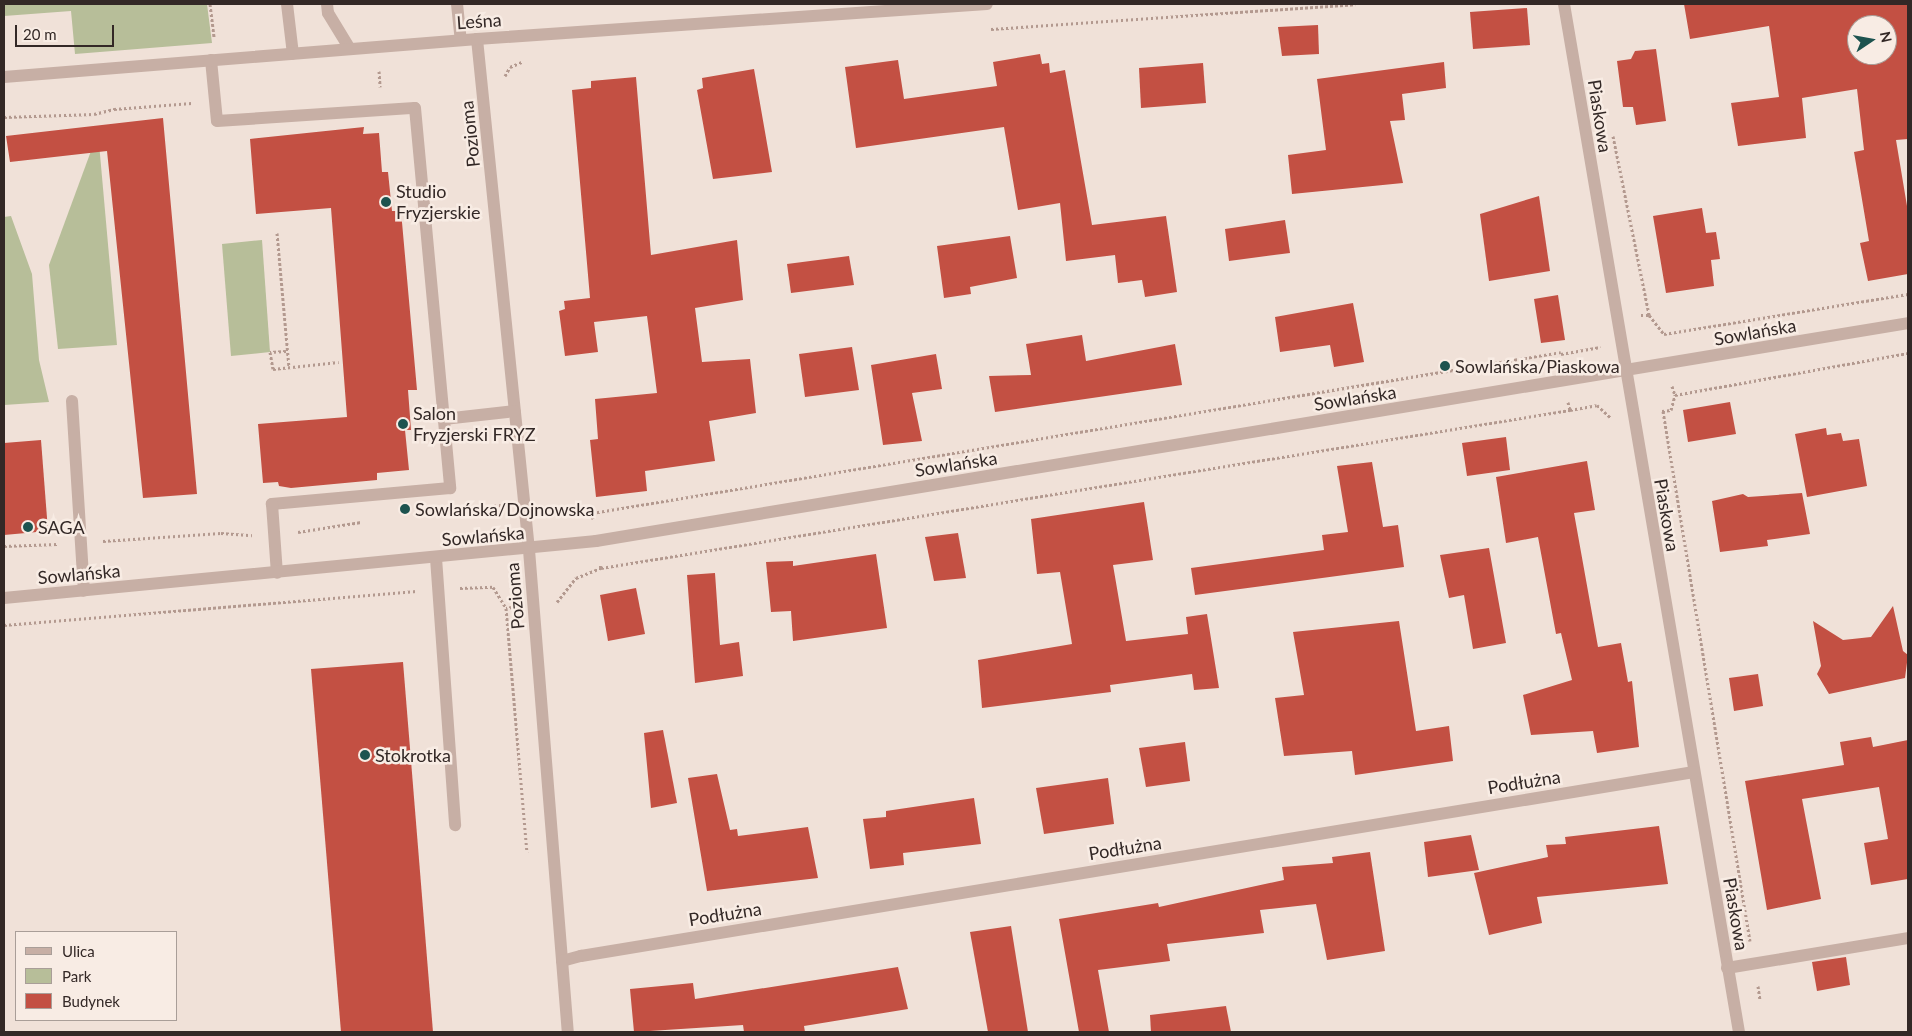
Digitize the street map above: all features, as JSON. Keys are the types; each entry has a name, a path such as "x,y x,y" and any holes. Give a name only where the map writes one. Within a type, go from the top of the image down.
{"street":[{"path":"287,4 293,54"},
{"path":"327,4 328,13 350,49"},
{"path":"457,4 461,40"},
{"name":"Leśna","path":"4,77 461,40 987,4"},
{"name":"Piaskowa","path":"1564,4 1738,1032"},
{"name":"Pozioma","path":"477,39 529,550 568,1032"},
{"path":"211,60 217,121 415,108 450,488 272,504 277,573"},
{"name":"Sowlańska","path":"4,598 529,550 596,541 1908,323"},
{"path":"72,401 84,591"},
{"path":"444,419 515,411"},
{"path":"436,558 455,824"},
{"name":"Podłużna","path":"562,962 581,956 1694,772"},
{"path":"1727,968 1908,938"}],"path":[{"path":"210,4 215,47"},
{"path":"1612,131 1649,315 1664,334 1908,294"},
{"path":"277,233 286,351 289,367"},
{"path":"1616,317 1649,315"},
{"path":"286,351 270,352 273,369 339,362"},
{"path":"601,568 592,513 1561,352"},
{"path":"506,608 556,603 576,578 601,568 1570,410"},
{"path":"1663,411 1760,1003"},
{"path":"4,625 438,589 493,587 506,608 528,854"}],"green space":[{"path":"4,4 207,4 212,43 75,54 71,11 4,16"},
{"path":"98,132 117,345 58,349 49,265"},
{"path":"11,216 32,274 39,360 49,402 4,405 4,217"},
{"path":"262,240 270,352 231,356 222,244"}],"building":[{"path":"1684,4 1908,4 1908,139 1896,140 1908,212 1908,274 1868,281 1860,243 1869,241 1854,152 1864,150 1857,89 1802,98 1806,138 1738,146 1731,103 1779,97 1769,26 1690,39"},
{"path":"1527,8 1530,45 1473,49 1470,12"},
{"path":"1318,25 1319,54 1282,56 1278,27"},
{"path":"1656,49 1666,121 1636,125 1633,107 1623,107 1617,61 1631,59 1635,51"},
{"path":"1040,54 1042,64 1049,63 1050,73 1065,70 1092,225 1166,216 1177,292 1145,297 1142,280 1118,283 1115,255 1066,261 1060,203 1018,210 1004,127 856,148 845,67 898,60 904,99 997,86 993,62"},
{"path":"1444,62 1446,88 1402,94 1405,120 1390,121 1403,183 1292,194 1288,155 1326,150 1317,79"},
{"path":"1203,63 1206,103 1141,108 1139,68"},
{"path":"754,69 772,172 713,179 697,90 703,88 702,78"},
{"path":"636,77 651,255 737,240 743,300 695,308 702,362 750,359 756,413 709,421 715,461 645,471 647,491 596,497 590,440 598,439 595,399 657,393 647,316 594,322 598,352 565,356 559,311 565,309 564,301 590,298 572,90 591,88 591,81"},
{"path":"163,118 197,494 143,498 107,151 10,162 6,136"},
{"path":"364,127 363,134 379,133 382,172 388,172 392,211 401,211 417,390 408,390 411,430 405,430 409,470 377,473 377,480 291,488 279,486 278,482 263,483 258,424 347,417 331,208 256,214 250,139"},
{"path":"1539,196 1550,271 1489,281 1480,214"},
{"path":"1702,208 1706,233 1716,232 1718,245 1720,259 1711,260 1714,286 1666,293 1653,216"},
{"path":"1285,220 1290,253 1229,261 1225,229"},
{"path":"1010,236 1017,278 970,287 971,294 944,298 937,246"},
{"path":"849,256 854,285 791,293 787,264"},
{"path":"1558,295 1565,340 1541,343 1534,299"},
{"path":"1353,303 1364,362 1334,367 1330,345 1280,352 1275,317"},
{"path":"1082,335 1086,361 1175,344 1182,385 995,412 989,376 1031,375 1026,344"},
{"path":"852,347 859,390 805,397 799,354"},
{"path":"936,354 942,389 912,393 922,441 883,445 871,365"},
{"path":"1730,402 1736,434 1688,442 1683,410"},
{"path":"1826,428 1827,435 1841,433 1843,441 1859,439 1867,486 1807,497 1795,434"},
{"path":"1506,437 1510,470 1467,476 1462,443"},
{"path":"41,440 48,531 4,535 4,443"},
{"path":"1587,461 1595,510 1574,513 1598,647 1621,643 1628,682 1632,681 1639,747 1597,753 1593,731 1531,735 1523,695 1572,680 1561,633 1556,634 1538,537 1506,543 1496,477"},
{"path":"1372,462 1383,527 1398,525 1404,567 1195,595 1191,568 1324,550 1322,535 1348,532 1337,466"},
{"path":"1802,493 1810,534 1767,540 1768,546 1720,552 1712,501 1743,494 1748,497"},
{"path":"1144,502 1153,560 1113,565 1126,641 1188,634 1186,617 1207,614 1219,688 1194,690 1192,674 1110,685 1111,692 982,708 978,660 1072,644 1060,572 1037,574 1031,519"},
{"path":"958,533 966,578 934,581 925,537"},
{"path":"1489,548 1506,643 1473,649 1464,595 1449,598 1440,555"},
{"path":"876,554 887,628 793,641 791,611 771,612 766,562 793,561 793,566"},
{"path":"715,573 720,645 739,642 743,676 695,683 687,575"},
{"path":"636,588 645,634 608,641 600,595"},
{"path":"1893,606 1903,651 1908,655 1905,678 1829,694 1817,674 1821,666 1813,621 1843,640 1871,637"},
{"path":"1399,621 1416,731 1449,726 1453,761 1355,775 1352,751 1284,756 1275,698 1304,695 1293,632"},
{"path":"403,662 433,1032 341,1032 311,669"},
{"path":"1758,674 1763,706 1734,711 1729,678"},
{"path":"663,730 677,803 651,808 644,733"},
{"path":"1871,737 1873,747 1908,740 1908,879 1871,885 1864,843 1888,839 1879,787 1802,799 1821,899 1767,910 1745,781 1844,765 1840,742"},
{"path":"1185,742 1190,781 1146,787 1139,748"},
{"path":"717,774 730,830 737,829 738,836 808,827 818,878 707,891 688,778"},
{"path":"1108,778 1114,824 1044,834 1036,788"},
{"path":"974,798 981,844 903,853 904,865 870,869 863,819 886,817 886,811"},
{"path":"1659,826 1668,884 1537,897 1542,923 1489,935 1474,873 1548,857 1546,845 1566,844 1565,837"},
{"path":"1471,835 1479,870 1428,877 1424,842"},
{"path":"1370,852 1385,951 1327,960 1316,904 1260,910 1264,933 1167,944 1170,961 1098,970 1109,1032 1079,1032 1059,919 1158,903 1159,907 1284,880 1282,867 1333,863 1332,857"},
{"path":"1011,926 1028,1032 988,1032 970,932"},
{"path":"1846,957 1850,985 1817,991 1812,962"},
{"path":"898,967 908,1009 804,1026 805,1032 744,1032 743,1025 634,1032 630,989 693,983 695,999"},
{"path":"1226,1006 1231,1032 1151,1032 1150,1015"}],"place":[{"name":"Studio Fryzjerskie","path":"386,202"},
{"name":"Sowlańska/Piaskowa","path":"1445,366"},
{"name":"Salon Fryzjerski FRYZ","path":"403,424"},
{"name":"Sowlańska/Dojnowska","path":"405,509"},
{"name":"SAGA","path":"28,527"},
{"name":"Stokrotka","path":"365,755"}]}
